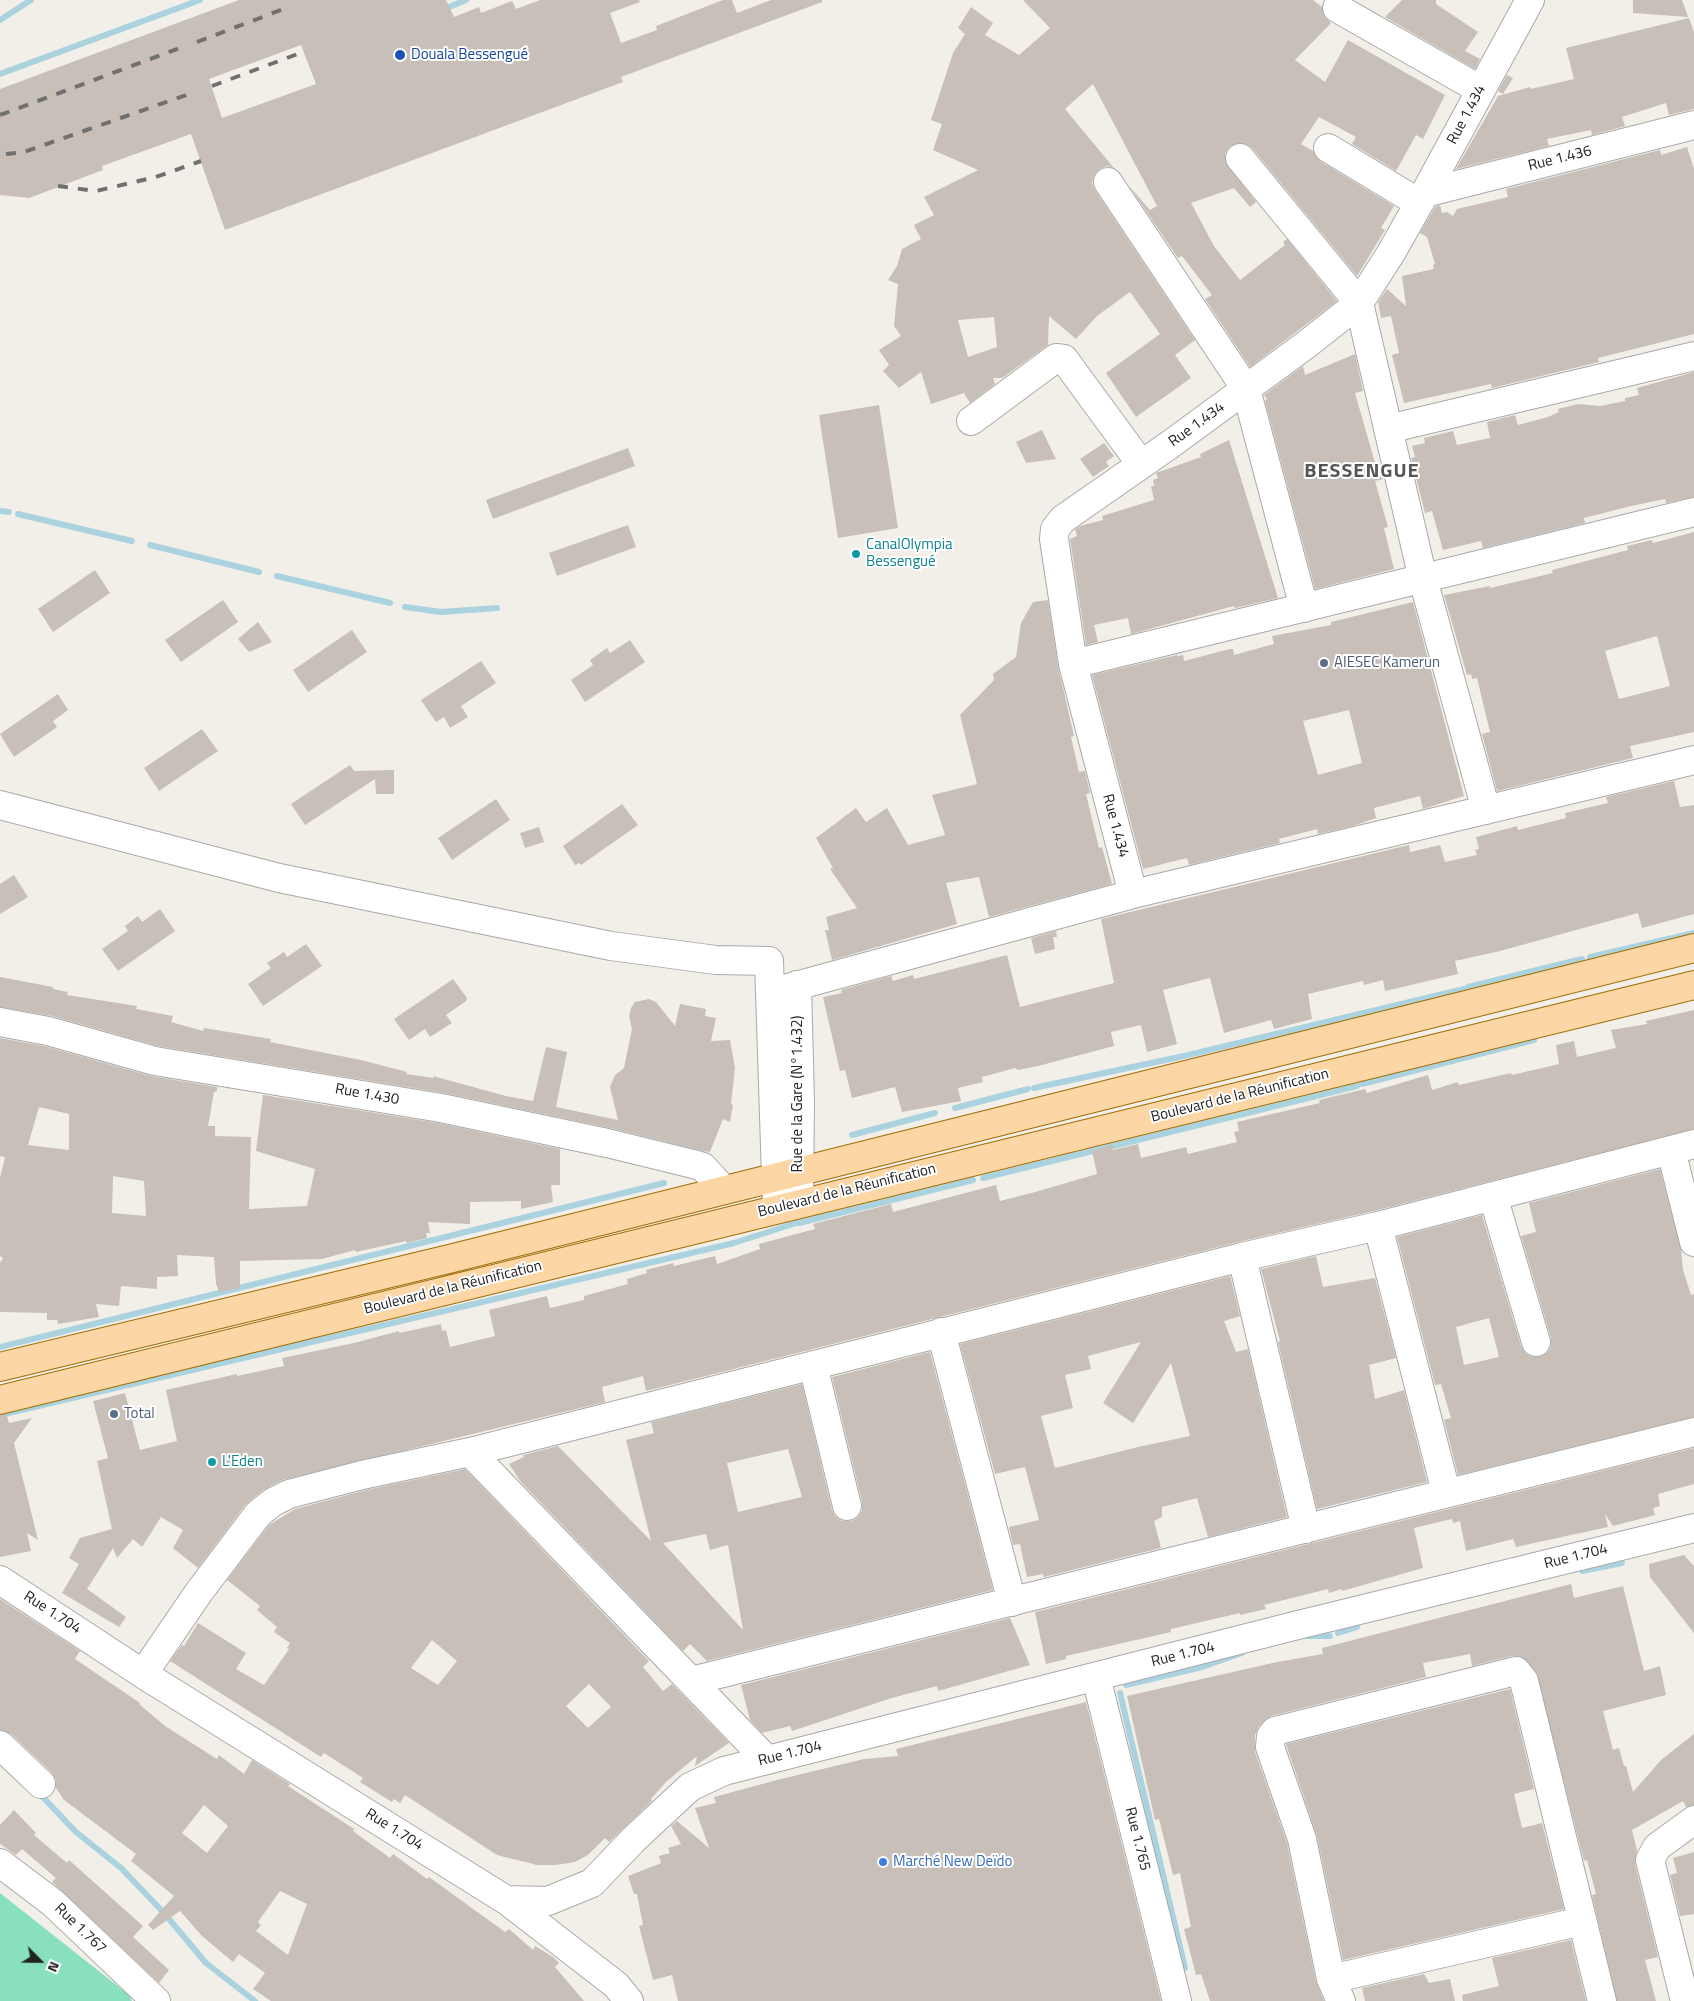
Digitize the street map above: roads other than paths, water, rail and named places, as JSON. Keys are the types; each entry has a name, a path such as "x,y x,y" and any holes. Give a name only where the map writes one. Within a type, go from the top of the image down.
{"main road":[{"path":"0,1367 448,1259 1694,948"},
{"name":"Boulevard de la Réunification","path":"0,1400 1694,985"}],"street":[{"name":"Rue 1.434","path":"1133,894 1073,664 1054,539 1055,529 1063,519 1246,389 1359,303 1422,198 1530,0"},
{"path":"1337,8 1480,90"},
{"name":"Rue 1.436","path":"1422,198 1694,125"},
{"path":"1328,148 1422,198"},
{"path":"1240,158 1359,303 1423,579 1486,810"},
{"path":"1108,182 1246,389 1304,608"},
{"path":"1388,429 1694,356"},
{"path":"971,420 1056,358 1064,359 1141,464"},
{"path":"1073,664 1694,512"},
{"path":"770,993 1133,894 1694,760"},
{"path":"0,805 279,878 611,946 716,960 769,961 770,993 788,1173 788,1206"},
{"name":"Rue de la Gare (N°1.432)","path":"788,1173 800,1101 797,985"},
{"name":"Rue 1.430","path":"0,1022 48,1031 155,1061 441,1108 607,1143 703,1167 724,1190"},
{"path":"143,1674 199,1592 258,1514 273,1502 289,1494 325,1484 470,1452 1242,1257 1378,1226 1683,1147 1694,1242"},
{"path":"1494,1196 1536,1342"},
{"path":"1378,1226 1446,1492"},
{"path":"1242,1257 1306,1529"},
{"path":"941,1332 1012,1602"},
{"path":"813,1365 847,1506"},
{"path":"691,1681 1306,1529 1446,1492 1694,1432"},
{"path":"470,1452 766,1759"},
{"name":"Rue 1.704","path":"0,1580 143,1674 506,1900 548,1901 592,1883 634,1839 690,1787 724,1771 1294,1626 1694,1528"},
{"path":"1582,1921 1336,1990 1302,1839 1270,1747 1271,1736 1275,1731 1516,1671 1524,1681 1602,2001"},
{"name":"Rue 1.765","path":"1096,1677 1177,2001"},
{"path":"0,1745 41,1784"},
{"path":"1684,2001 1650,1860 1657,1847 1694,1820"},
{"name":"Rue 1.767","path":"0,1862 53,1903 156,2001"},
{"path":"506,1900 616,1985 629,2001"}],"waterway":[{"path":"0,20 31,0"},
{"path":"0,74 200,0"},
{"path":"449,7 466,0"},
{"path":"0,511 9,512"},
{"path":"18,514 132,541"},
{"path":"150,545 259,572"},
{"path":"277,576 390,603"},
{"path":"405,607 441,612 497,608"},
{"path":"1590,957 1694,933"},
{"path":"1468,987 1582,959"},
{"path":"1034,1088 1184,1056 1464,989"},
{"path":"1362,1084 1534,1040"},
{"path":"983,1178 1357,1086"},
{"path":"955,1108 1028,1089"},
{"path":"852,1135 935,1113"},
{"path":"799,1223 973,1180"},
{"path":"0,1347 664,1183"},
{"path":"0,1415 734,1243 796,1223"},
{"path":"1582,1571 1622,1563"},
{"path":"1338,1633 1357,1627"},
{"path":"1304,1636 1330,1636"},
{"path":"1126,1685 1202,1667 1242,1653"},
{"path":"1120,1693 1185,1968"},
{"path":"37,1791 76,1832 121,1868 164,1913 206,1963 255,2001"}],"railway":[{"path":"197,42 286,8"},
{"path":"0,115 180,48"},
{"path":"212,86 303,52"},
{"path":"6,154 24,152 192,93"},
{"path":"58,186 96,191 156,177 201,161"}],"place":[{"name":"Douala Bessengué","path":"400,55"},
{"name":"CanalOlympia Bessengué","path":"856,554"},
{"name":"AIESEC Kamerun","path":"1324,663"},
{"name":"Total","path":"114,1414"},
{"name":"L'Eden","path":"212,1462"},
{"name":"Marché New Deïdo","path":"883,1862"}],"district":[{"name":"BESSENGUE","path":"1362,472"}]}
